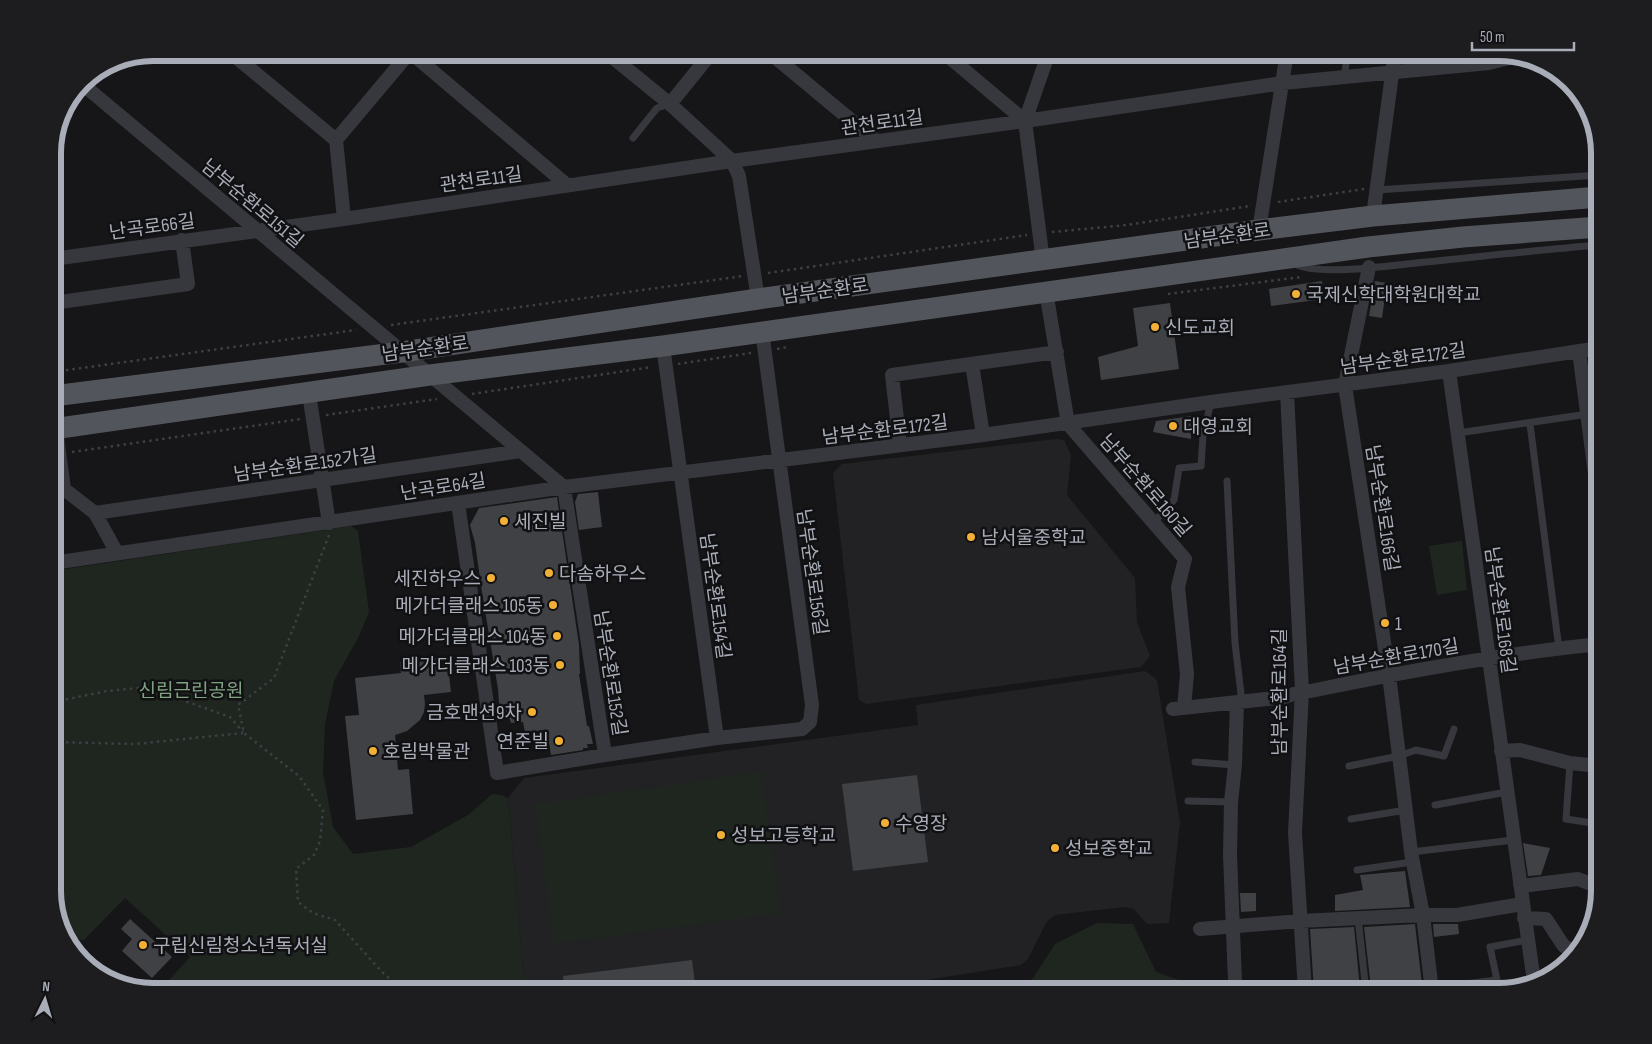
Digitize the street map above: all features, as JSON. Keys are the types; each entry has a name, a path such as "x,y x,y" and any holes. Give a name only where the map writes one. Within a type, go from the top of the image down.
{"main road":[{"name":"남부순환로","path":"61,395 402,352 758,299 1259,230 1373,216 1591,198"},
{"name":"남부순환로","path":"61,428 309,394 430,375 664,356 763,341 1046,291 1368,247 1591,227"}],"street":[{"path":"241,61 336,140 344,218"},
{"path":"336,140 402,61"},
{"path":"421,61 567,185"},
{"path":"617,61 670,104 732,161 739,176 758,299"},
{"path":"670,104 705,61"},
{"path":"780,61 876,141"},
{"path":"954,61 1025,121"},
{"path":"1044,260 1025,121 1046,61"},
{"path":"1259,230 1286,61"},
{"path":"1373,216 1395,61"},
{"name":"관천로11길","path":"257,231 1283,83 1497,61"},
{"name":"남부순환로151길","path":"87,89 402,352"},
{"name":"난곡로66길","path":"61,258 257,231"},
{"path":"61,302 188,284 182,240"},
{"name":"남부순환로166길","path":"1369,268 1345,385 1389,675 1412,857 1423,915 1431,983"},
{"path":"1046,291 1068,424"},
{"name":"남부순환로156길","path":"717,738 802,730 810,722 812,705 763,341"},
{"name":"남부순환로172길","path":"564,487 1068,424 1211,402 1449,371 1591,349"},
{"path":"1579,351 1591,432"},
{"path":"402,352 564,487"},
{"path":"900,446 892,375 1057,352"},
{"name":"남부순환로154길","path":"664,356 717,738"},
{"path":"972,364 983,435"},
{"name":"남부순환로168길","path":"1449,371 1533,976"},
{"name":"남부순환로164길","path":"1287,392 1302,691 1295,833 1304,983"},
{"path":"309,394 322,481 331,522"},
{"name":"남부순환로160길","path":"1068,424 1185,559 1178,587 1186,674 1178,708"},
{"name":"남부순환로152가길","path":"95,513 521,451"},
{"name":"남부순환로","path":"61,463 64,489 95,513"},
{"name":"난곡로64길","path":"61,562 564,487"},
{"name":"남부순환로152길","path":"458,502 497,773 605,755 564,487"},
{"path":"95,513 117,553"},
{"name":"남부순환로170길","path":"1178,708 1285,697 1302,691 1311,691 1389,675 1489,658 1591,645"},
{"path":"1235,982 1232,926 1231,802 1239,702"},
{"path":"605,755 717,738"},
{"path":"1501,751 1520,750 1570,763 1591,765"},
{"path":"1520,884 1521,886 1578,879 1591,884"},
{"path":"1200,929 1300,921 1523,911 1546,919 1563,945 1569,950"}],"lane":[{"path":"1344,77 1347,61"},
{"path":"632,138 657,108 670,104"},
{"path":"1377,188 1591,175"},
{"path":"1289,258 1302,268 1313,270 1369,268 1591,246"},
{"path":"1154,522 1174,500 1179,468 1200,466 1203,436 1211,402"},
{"path":"1458,433 1530,424 1588,414"},
{"path":"1530,424 1559,649"},
{"path":"1227,481 1239,702"},
{"path":"1349,766 1399,756 1416,750 1444,756 1454,729"},
{"path":"1195,762 1235,765"},
{"path":"1570,763 1566,819 1591,822"},
{"path":"1435,805 1507,792"},
{"path":"1188,801 1231,802"},
{"path":"1351,819 1406,810"},
{"path":"1357,870 1412,857 1514,840"},
{"path":"1358,918 1365,983"},
{"path":"1478,983 1497,980 1490,947 1527,940"}],"path":[{"path":"61,371 1040,234 1127,225 1377,188"},
{"path":"1166,294 1302,277"},
{"path":"61,454 455,396 664,356 763,341 794,346"},
{"path":"244,733 238,705 274,678 331,522"},
{"path":"61,700 107,691 139,688 171,696 230,717 244,733 299,776 323,810 320,841 314,855 296,869 298,902 313,913 335,920 394,983"},
{"path":"61,742 136,744 244,733"}],"shaded area":[{"name":"남서울중학교","path":"1056,439 1064,440 1071,455 1067,495 1135,578 1137,622 1150,656 1141,667 866,704 859,700 833,473 842,464"},
{"path":"1145,671 1157,680 1180,822 1169,923 1147,924 1134,909 1124,907 1055,915 1046,923 1028,959 1021,965 907,983 524,983 508,798 524,778 918,725 916,705"}],"green space":[{"name":"신림근린공원","path":"351,526 358,531 369,612 359,636 334,681 325,724 323,772 333,827 353,854 411,847 468,815 492,794 508,798 524,983 166,983 190,957 125,898 84,940 75,939 66,920 61,897 61,570"},
{"path":"1462,541 1467,590 1437,595 1429,546"},
{"path":"761,772 781,913 554,944 535,804"},
{"path":"1097,923 1133,924 1156,972 1186,983 1026,983 1033,978 1055,944"}],"building":[{"name":"국제신학대학원대학교","path":"1322,281 1324,299 1271,306 1269,289"},
{"path":"1375,281 1387,283 1382,318 1369,316"},
{"name":"신도교회","path":"1170,303 1179,369 1101,380 1098,357 1138,346 1133,308"},
{"name":"대영교회","path":"1192,416 1191,439 1153,432 1156,421"},
{"path":"598,492 602,527 579,530 575,502 578,494"},
{"path":"557,497 579,645 579,674 587,726 589,726 593,744 587,744 588,748 583,748 583,750 551,755 547,730 525,732 523,722 511,723 509,717 500,717 498,689 475,543 470,525 479,508"},
{"name":"호림박물관","path":"447,657 451,692 424,695 424,712 420,720 407,731 395,735 398,770 409,769 413,814 356,820 345,716 359,715 355,678 401,673 400,662"},
{"name":"수영장","path":"917,775 928,862 853,871 842,784"},
{"path":"1523,843 1550,848 1541,875 1528,876"},
{"path":"1405,871 1410,907 1335,911 1335,895 1363,890 1360,875"},
{"path":"1240,893 1256,893 1256,911 1241,912"},
{"name":"구립신림청소년독서실","path":"130,919 172,957 152,978 122,951 132,939 121,929"},
{"path":"1415,924 1422,983 1370,983 1364,927"},
{"path":"1433,924 1458,924 1459,934 1434,937"},
{"path":"1354,927 1360,983 1313,983 1310,929"},
{"path":"692,960 695,983 564,983 563,976"}],"place":[{"name":"국제신학대학원대학교","path":"1296,294"},
{"name":"신도교회","path":"1155,327"},
{"name":"대영교회","path":"1173,426"},
{"name":"세진빌","path":"504,521"},
{"name":"남서울중학교","path":"971,537"},
{"name":"다솜하우스","path":"549,573"},
{"name":"세진하우스","path":"491,578"},
{"name":"메가더클래스 105동","path":"553,605"},
{"name":"1","path":"1385,623"},
{"name":"메가더클래스 104동","path":"557,636"},
{"name":"메가더클래스 103동","path":"560,665"},
{"name":"금호맨션9차","path":"532,712"},
{"name":"연준빌","path":"559,741"},
{"name":"호림박물관","path":"373,751"},
{"name":"수영장","path":"885,823"},
{"name":"성보고등학교","path":"721,835"},
{"name":"성보중학교","path":"1055,848"},
{"name":"구립신림청소년독서실","path":"143,945"}]}
